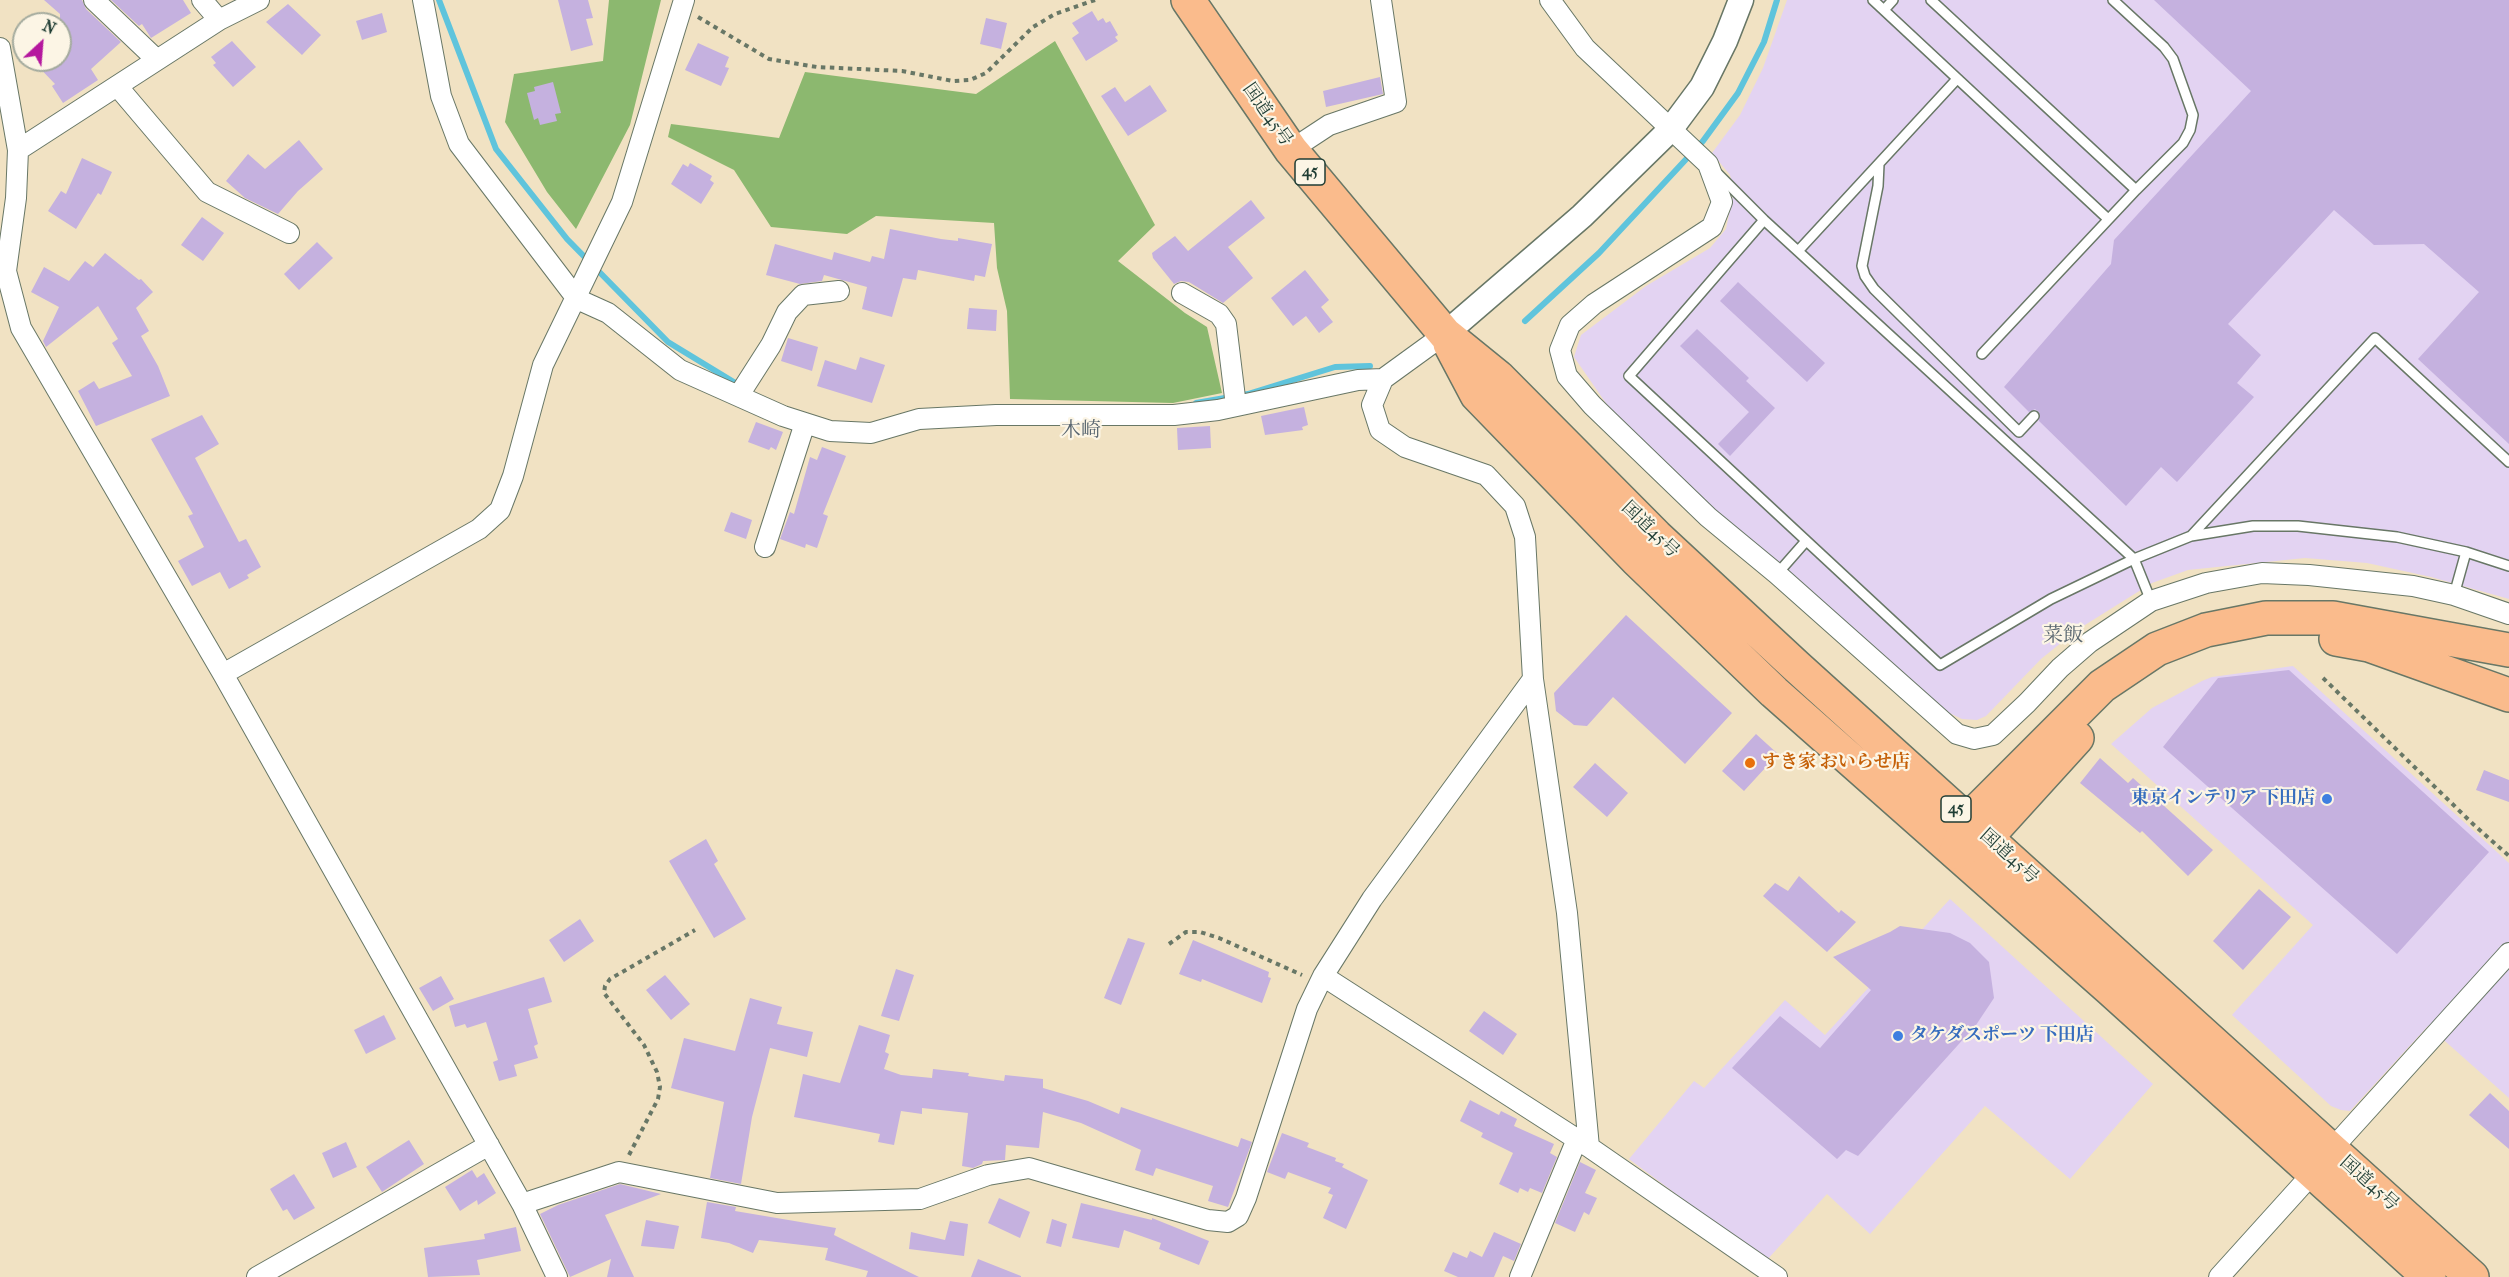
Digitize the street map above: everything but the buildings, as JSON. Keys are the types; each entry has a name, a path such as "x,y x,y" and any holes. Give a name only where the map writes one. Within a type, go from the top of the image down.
{"highway":[{"name":"国道45号","path":"1188,0 1291,150 1445,334 1498,377 1656,536 1978,828 2322,1162 2429,1277"},
{"name":"国道45号","path":"1445,334 1477,395 1628,551 1774,692 1956,852 2322,1162 2472,1277"},
{"path":"1956,852 2102,686 2157,649 2206,630 2266,618 2333,618 2509,650"},
{"path":"1978,828 2114,702 2160,671 2199,654 2253,638 2318,635 2369,645 2509,695"}],"street":[{"path":"94,0 157,60"},
{"path":"202,0 219,20"},
{"path":"18,150 219,20 259,0"},
{"path":"423,0 441,96 459,144 577,299 608,313 680,370 805,423 830,431 871,433 919,419 1174,415 1236,406 1358,380 1383,379"},
{"path":"1291,150 1329,125 1396,102 1381,0"},
{"path":"1550,0 1585,48 1708,164 1722,202 1712,227 1594,304 1570,325 1560,350 1567,376 1592,405 1708,517 1777,574 1928,711 1957,734 1974,739 1993,735 2082,649 2151,601 2206,584 2262,573 2308,575 2413,586 2454,595 2509,614"},
{"path":"1520,1277 1583,1143 1567,914 1533,679 1525,537 1515,506 1486,475 1405,447 1380,430 1372,405 1383,379 1445,334 1582,216 1670,130 1702,87 1741,0"},
{"path":"223,674 479,529 500,510 513,476 543,365 577,299 622,202 683,4"},
{"path":"0,48 18,150 16,198 6,271 21,328 223,674 522,1204 557,1277"},
{"path":"118,87 207,192 289,233"},
{"path":"739,395 771,345 787,312 803,295 839,291"},
{"path":"1182,293 1219,314 1226,324 1236,406"},
{"path":"765,547 805,423"},
{"path":"522,1204 619,1172 777,1203 920,1199 988,1175 1029,1168 1208,1220 1228,1222 1238,1216 1246,1198 1307,1009 1321,979 1372,899 1533,679"},
{"path":"2219,1277 2509,953"},
{"path":"1321,979 1583,1143 1777,1277"},
{"path":"257,1277 489,1145"}],"lane":[{"path":"1873,0 2108,219"},
{"path":"1884,10 1893,0"},
{"path":"1931,0 2136,190"},
{"path":"1983,354 2108,219 2183,143 2190,130 2193,115 2173,59 2164,47 2113,0"},
{"path":"1799,250 1957,79"},
{"path":"1708,164 1764,220 2134,559 2151,601"},
{"path":"1878,164 1878,186 1862,266 1874,289 2019,432 2034,416"},
{"path":"1764,220 1629,376 1940,666 1997,629 2051,599 2134,559 2191,536 2253,526 2298,526 2397,537 2466,552 2509,566"},
{"path":"2191,536 2374,338 2509,462"},
{"path":"1777,574 1806,541"},
{"path":"2454,595 2466,552"}],"path":[{"path":"683,4 769,59 817,67 902,71 953,81 970,80 986,73 1032,27 1055,14 1095,0"},
{"path":"2323,678 2509,856"},
{"path":"624,1173 628,1158 658,1099 660,1087 657,1072 644,1045 604,993 605,986 610,979 695,930"},
{"path":"1169,944 1186,932 1200,932 1321,979"}],"shaded area":[{"path":"1787,0 2509,0 2509,599 2431,577 2367,563 2305,558 2188,570 2152,583 2077,630 2041,659 1986,716 1977,720 1962,719 1945,711 1761,553 1621,425 1574,357 1581,335 1646,286 1710,248 1726,229 1734,190 1730,175 1712,153 1740,115 1763,68"},
{"path":"2293,666 2509,863 2509,1098 2428,1026 2350,1111 2341,1110 2331,1106 2232,1015 2313,925 2111,744 2152,708 2202,681 2212,677"},
{"path":"1950,899 2153,1084 2070,1179 1985,1106 1870,1234 1827,1194 1766,1261 1629,1159 1694,1081 1704,1088 1785,1000 1825,1035"}],"green space":[{"path":"609,0 661,0 630,125 576,229 547,192 505,122 514,74 603,61"},
{"path":"1055,41 1155,225 1118,261 1185,313 1207,327 1222,393 1173,403 1010,399 1007,311 997,268 994,223 876,216 847,234 771,227 734,170 668,137 671,124 779,138 805,72 976,94"}],"waterway":[{"path":"439,0 496,149 567,239 668,342 742,387"},
{"path":"1525,321 1599,253 1703,141 1738,93 1764,42 1777,0"},
{"path":"1196,403 1248,394 1335,367 1370,366"}],"place":[{"name":"すき家 おいらせ店","path":"1750,763"},
{"name":"東京インテリア 下田店","path":"2327,799"},
{"name":"タケダスポーツ 下田店","path":"1898,1036"}],"district":[{"name":"木崎","path":"1081,431"},
{"name":"菜飯","path":"2063,636"}]}
